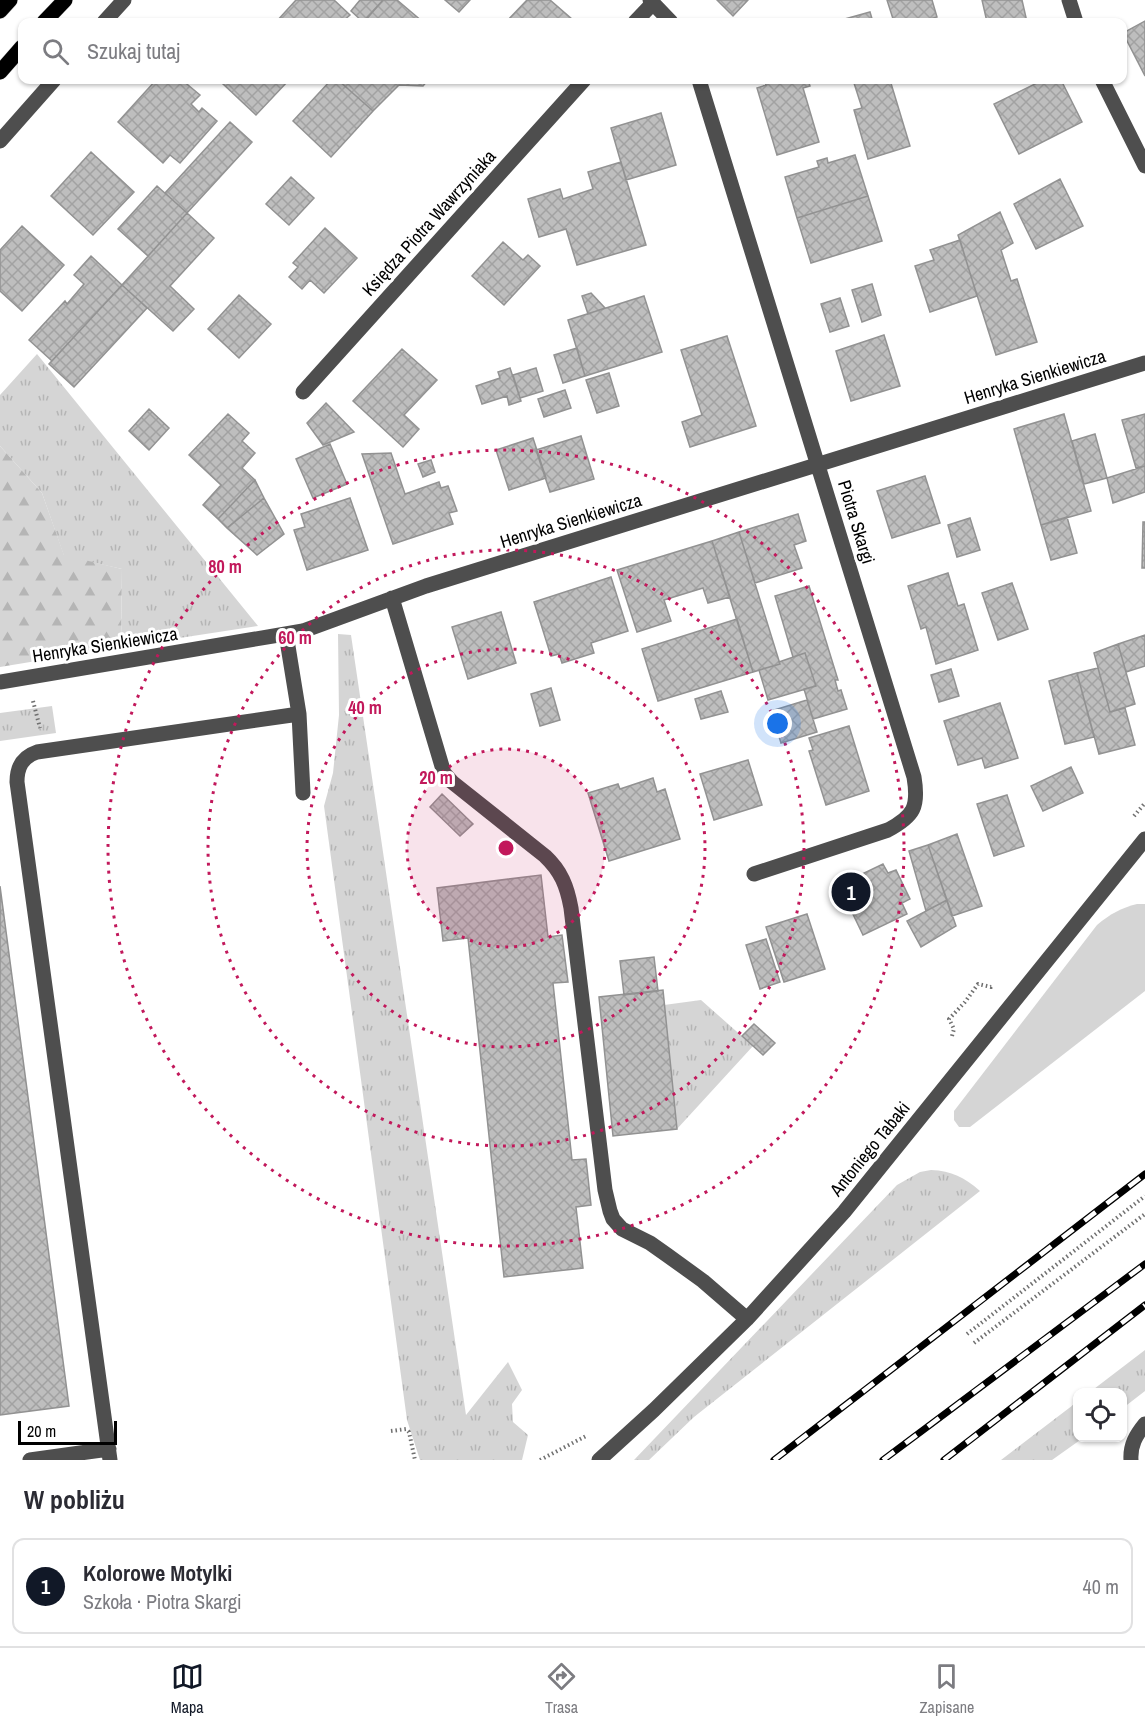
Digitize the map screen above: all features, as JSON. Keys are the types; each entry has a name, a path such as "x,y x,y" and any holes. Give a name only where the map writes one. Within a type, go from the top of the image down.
{"main road":[{"path":"0,11 10,0"},
{"path":"48,18 65,0"},
{"path":"0,72 18,52"}],"street":[{"path":"108,18 124,0"},
{"path":"1069,0 1075,18"},
{"path":"638,18 651,1 667,18"},
{"path":"0,141 50,84"},
{"name":"Księdza Piotra Wawrzyniaka","path":"303,392 580,84"},
{"name":"Piotra Skargi","path":"700,84 914,777 913,811 907,818 888,830 754,874"},
{"path":"1104,84 1145,166"},
{"name":"Henryka Sienkiewicza","path":"0,682 303,631 392,598 1145,363"},
{"path":"392,598 444,773 452,782 545,856 557,869 566,885 571,908 605,1190 613,1219 622,1229 650,1243 703,1281 747,1319"},
{"path":"286,634 299,714 303,793"},
{"path":"30,1460 109,1454 17,782 18,770 26,757 37,752 299,714"},
{"name":"Antoniego Tabaki","path":"598,1460 654,1410 747,1319 844,1212 1139,857 1145,839"},
{"path":"1131,1460 1131,1450 1136,1436 1145,1424"}],"path":[{"path":"28,677 41,735"},
{"path":"1130,820 1145,803"},
{"path":"950,1043 954,1029 949,1019 978,984 991,987 999,982"},
{"path":"967,1334 1145,1196"},
{"path":"974,1343 1145,1214"},
{"path":"391,1431 405,1429 410,1432 415,1460"},
{"path":"540,1460 596,1431"}],"green space":[{"path":"37,354 258,626 121,647 122,569 64,556 42,493 0,446 0,395"},
{"path":"0,446 42,493 64,555 122,569 121,647 0,667"},
{"path":"338,634 351,635 466,1415 508,1362 522,1390 512,1404 513,1422 528,1435 522,1460 420,1460 407,1420 324,806 333,773 339,715"},
{"path":"52,706 56,733 0,741 0,713"},
{"path":"1137,904 1145,904 1145,991 970,1127 959,1127 954,1120 954,1111 1097,925 1116,912"},
{"path":"701,1000 753,1046 677,1129 664,1005"},
{"path":"931,1170 957,1176 980,1191 694,1417 649,1460 634,1460 897,1185 920,1172"},
{"path":"1145,1350 1145,1391 1127,1405 1127,1388 1095,1388"},
{"path":"1073,1405 1073,1442 1077,1442 1052,1460 1001,1460"}],"building":[{"path":"296,0 334,0 350,15 347,18 280,18"},
{"path":"360,0 383,0 367,18 359,18 351,11"},
{"path":"383,0 397,0 418,18 367,18"},
{"path":"445,0 470,0 459,12"},
{"path":"527,0 550,0 571,18 510,18"},
{"path":"717,0 748,0 733,16"},
{"path":"887,0 932,0 937,17 934,18 893,18"},
{"path":"982,0 1022,0 1026,18 986,18"},
{"path":"870,12 872,18 848,18"},
{"path":"1145,21 1145,76 1127,41 1127,31"},
{"path":"152,84 187,84 200,95 191,104 199,112 202,108 217,121 180,163 170,155 163,163 118,122"},
{"path":"223,84 285,84 256,115"},
{"path":"327,84 343,84 373,111 331,157 293,121"},
{"path":"343,84 425,84 423,86 399,85 373,111"},
{"path":"809,84 810,86 803,88 819,142 777,155 757,88 766,85"},
{"path":"854,84 891,84 910,146 868,159 854,110 862,108"},
{"path":"1035,84 1063,84 1082,122 1019,154 994,104"},
{"path":"661,113 676,165 626,180 611,128"},
{"path":"230,122 252,142 187,213 165,193"},
{"path":"91,152 134,192 93,235 51,196"},
{"path":"855,155 868,196 797,218 785,177 819,167 817,161 827,158 828,163"},
{"path":"621,162 646,245 577,265 566,229 539,237 528,199 560,189 563,199 593,189 588,172"},
{"path":"291,177 314,198 289,225 266,204"},
{"path":"1060,179 1083,226 1036,249 1014,204"},
{"path":"157,186 187,213 148,256 118,229"},
{"path":"868,196 882,241 811,263 797,218"},
{"path":"1000,212 1013,243 1001,250 1011,281 1017,279 1037,342 996,355 958,235"},
{"path":"187,213 214,238 170,286 194,309 173,331 122,285"},
{"path":"22,226 64,265 22,311 0,291 0,250"},
{"path":"325,228 357,258 324,293 310,280 302,289 289,277 298,267 293,263"},
{"path":"960,240 977,296 930,312 915,266 934,260 930,250"},
{"path":"503,242 523,260 528,255 540,266 504,305 472,276"},
{"path":"91,256 122,285 52,361 29,340 65,301 67,304 84,284 74,275"},
{"path":"872,284 881,315 862,322 852,290"},
{"path":"122,285 147,308 74,387 49,364"},
{"path":"591,293 605,308 588,314 582,296"},
{"path":"239,295 271,324 239,358 208,329"},
{"path":"644,296 662,352 585,376 568,320"},
{"path":"840,298 849,326 830,332 821,304"},
{"path":"884,335 900,386 851,401 836,351"},
{"path":"727,336 756,426 690,447 682,422 702,415 681,350"},
{"path":"577,348 585,376 563,383 554,355"},
{"path":"402,349 437,380 404,415 419,429 403,447 353,401"},
{"path":"510,368 521,401 509,405 507,396 482,404 476,386 500,378 498,372"},
{"path":"536,368 543,391 520,398 513,375"},
{"path":"609,373 619,406 597,413 586,380"},
{"path":"565,390 571,408 544,417 538,399"},
{"path":"326,403 354,432 323,445 307,423"},
{"path":"149,409 169,428 149,450 129,431"},
{"path":"228,414 249,433 242,441 255,453 242,468 255,480 218,519 203,505 221,485 189,455"},
{"path":"1064,414 1091,511 1041,525 1014,429"},
{"path":"1145,414 1145,466 1136,468 1122,420"},
{"path":"1095,434 1107,478 1084,484 1072,441"},
{"path":"581,436 594,479 550,492 536,450"},
{"path":"533,438 546,478 509,490 496,450"},
{"path":"330,444 347,484 313,498 296,459"},
{"path":"391,453 405,494 439,482 441,488 448,486 457,511 449,513 453,524 393,544 362,454"},
{"path":"431,460 435,472 423,477 418,464"},
{"path":"1145,466 1145,492 1113,503 1107,478"},
{"path":"925,476 940,523 892,538 877,491"},
{"path":"255,480 264,498 227,528 218,519"},
{"path":"264,498 284,534 257,555 227,528"},
{"path":"350,498 368,550 307,570 294,530 305,527 301,514"},
{"path":"798,514 806,541 794,545 802,568 755,583 739,532"},
{"path":"1067,517 1077,553 1051,560 1041,525"},
{"path":"970,518 980,550 957,557 948,525"},
{"path":"1143,522 1145,522 1145,568 1142,568"},
{"path":"739,532 780,664 753,672 712,541"},
{"path":"712,541 730,597 708,603 703,588 664,600 671,621 637,632 617,570"},
{"path":"948,573 958,606 964,604 978,650 936,664 926,627 921,629 908,586"},
{"path":"611,577 628,631 591,643 594,653 562,663 559,654 551,656 534,602"},
{"path":"1012,583 1028,629 998,640 982,593"},
{"path":"809,586 838,680 835,680 838,691 841,690 847,709 813,719 804,689 816,686 805,653 793,657 775,596"},
{"path":"501,612 516,663 468,679 452,627"},
{"path":"737,619 753,672 658,701 642,649"},
{"path":"1145,635 1145,666 1126,672 1118,644"},
{"path":"1118,644 1135,704 1110,712 1094,653"},
{"path":"805,653 816,686 768,700 759,670"},
{"path":"1098,668 1110,712 1125,708 1135,745 1099,754 1077,673"},
{"path":"951,669 959,696 939,702 931,675"},
{"path":"1077,673 1094,737 1065,744 1049,681"},
{"path":"551,688 560,720 540,726 531,694"},
{"path":"721,691 728,712 701,719 695,699"},
{"path":"807,700 817,732 781,743 771,711"},
{"path":"1000,703 1018,758 985,768 982,758 958,765 944,721"},
{"path":"849,726 869,791 826,805 809,751 813,750 809,738"},
{"path":"748,760 762,805 714,820 700,774"},
{"path":"1071,767 1083,793 1043,811 1031,786"},
{"path":"653,778 657,792 665,789 680,839 609,861 588,793 618,784 620,789"},
{"path":"442,794 473,824 460,836 430,807"},
{"path":"1007,795 1024,846 994,856 977,804"},
{"path":"957,834 982,906 952,916 928,845"},
{"path":"928,845 947,900 926,911 909,851"},
{"path":"883,864 888,873 896,870 910,899 902,903 907,914 863,935 839,885"},
{"path":"541,875 548,937 562,935 568,982 553,983 572,1160 586,1159 591,1205 576,1207 583,1268 504,1277 468,938 443,941 437,888"},
{"path":"0,886 69,1406 0,1415"},
{"path":"947,900 956,926 921,947 907,921"},
{"path":"807,914 825,969 784,982 766,927"},
{"path":"766,939 780,982 760,989 746,945"},
{"path":"654,957 658,991 624,995 620,961"},
{"path":"663,990 677,1129 613,1136 599,997"},
{"path":"754,1024 775,1043 763,1055 742,1036"}],"railway":[{"path":"774,1460 1145,1174"},
{"path":"883,1460 1145,1264"},
{"path":"944,1460 1145,1305"}],"place":[{"name":"Kolorowe Motylki","path":"851,892"}]}
